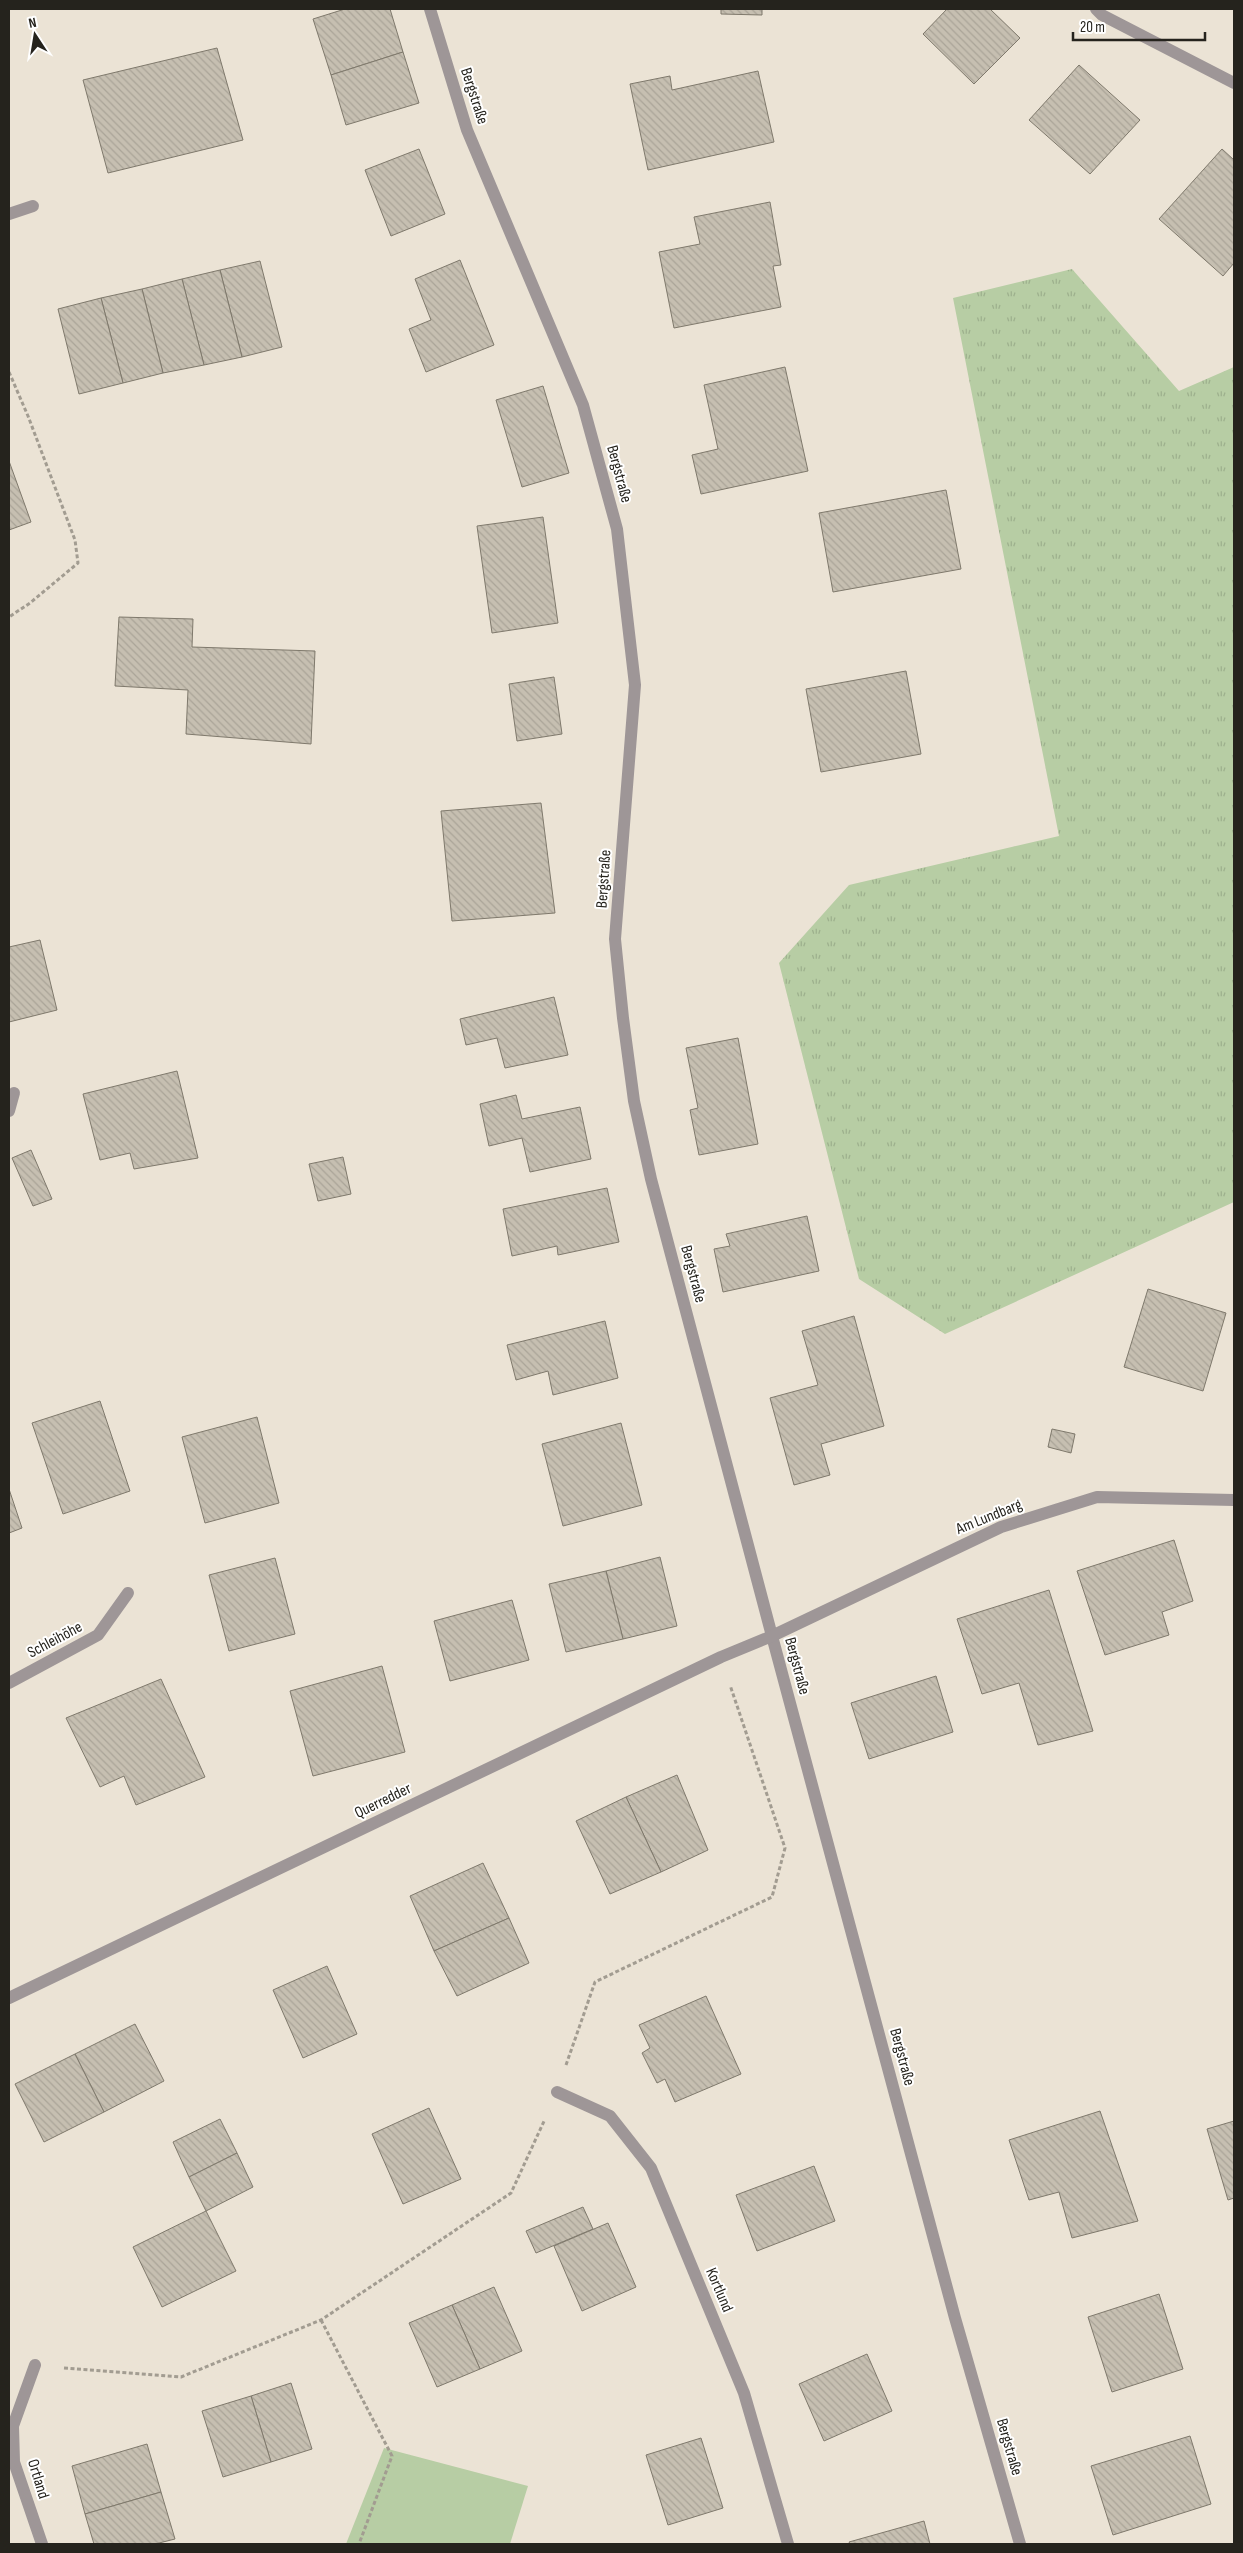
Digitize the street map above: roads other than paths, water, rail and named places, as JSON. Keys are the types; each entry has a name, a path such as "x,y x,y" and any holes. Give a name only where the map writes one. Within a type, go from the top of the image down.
{"street":[{"name":"Bergstraße","path":"430,9 467,130 583,405 617,528 635,685 616,939 623,1018 634,1100 651,1179 772,1636 955,2318 1020,2544"},
{"path":"1096,9 1102,15 1234,83"},
{"path":"9,214 33,206"},
{"path":"9,1111 14,1093"},
{"name":"Am Lundbarg","path":"772,1636 1001,1527 1097,1497 1234,1500"},
{"name":"Schleihöhe","path":"9,1683 98,1636 128,1594"},
{"name":"Querredder","path":"9,1998 721,1657 772,1636"},
{"name":"Kortlund","path":"557,2092 610,2116 651,2168 744,2394 788,2544"},
{"name":"Ortland","path":"35,2365 13,2426 14,2462 42,2544"}]}
